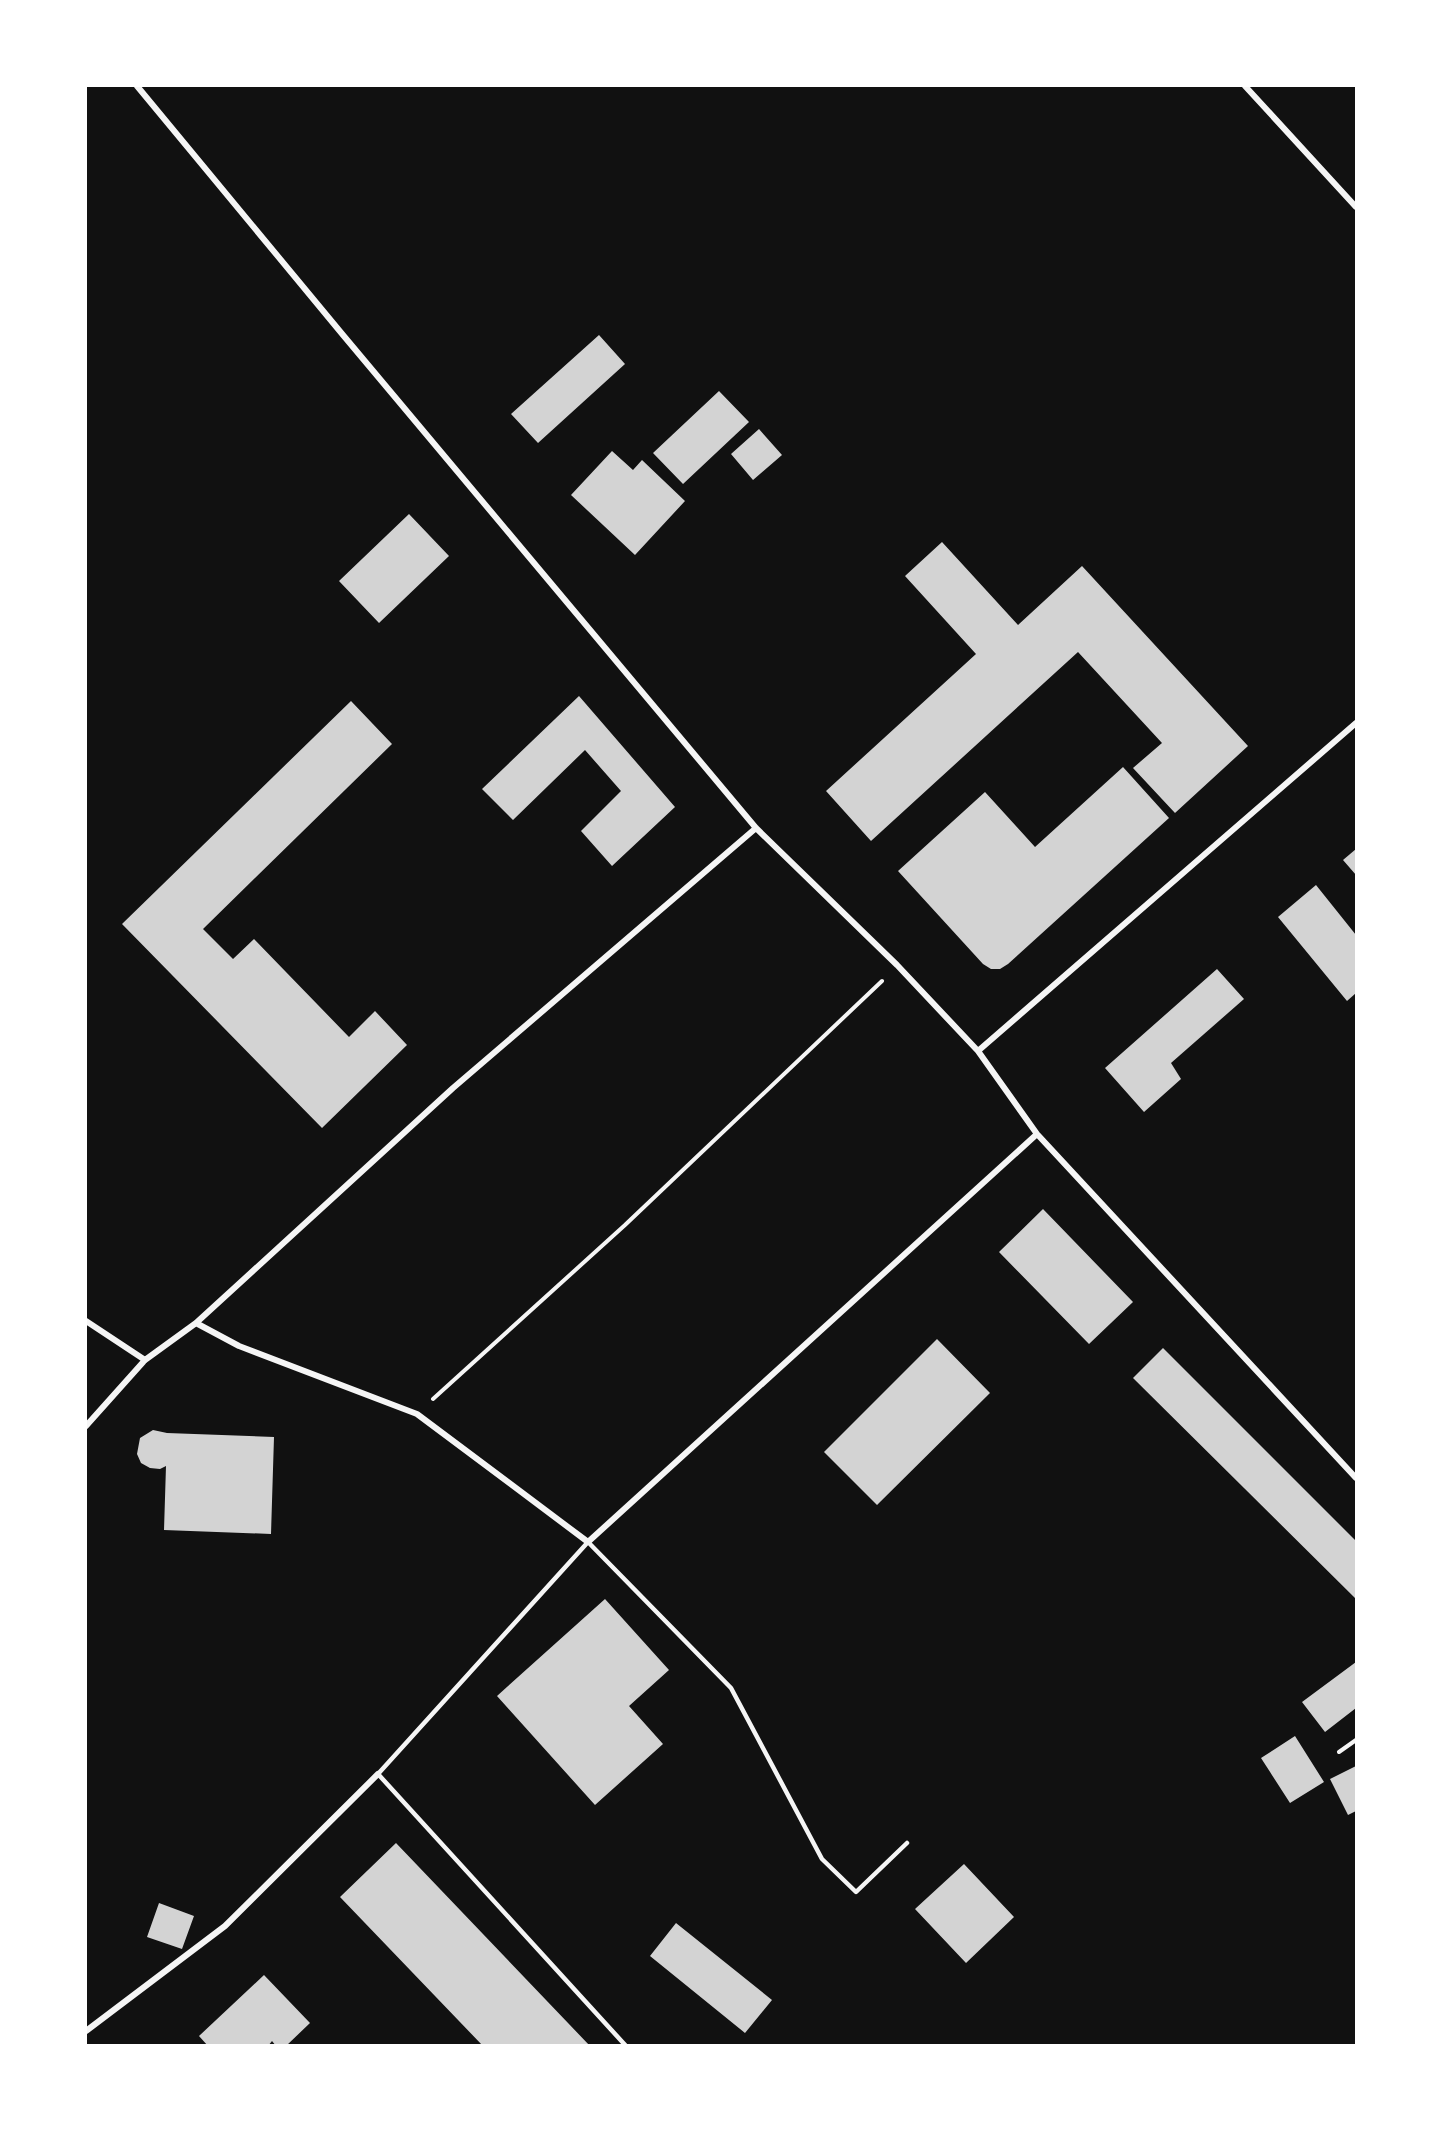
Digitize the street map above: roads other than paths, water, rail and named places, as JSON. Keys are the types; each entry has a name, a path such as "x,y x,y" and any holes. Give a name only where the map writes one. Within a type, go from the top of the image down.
{"street":[{"path":"137,86 756,828 897,965 978,1050 1037,1134 1356,1478"},
{"path":"1245,86 1356,207"},
{"path":"978,1050 1356,723"},
{"path":"86,1426 145,1360 196,1323 453,1088 756,828"},
{"path":"196,1323 239,1346 417,1414 588,1542 1037,1134"},
{"path":"86,1321 145,1360"},
{"path":"86,2031 225,1926 378,1774"}],"lane":[{"path":"626,2046 378,1774 588,1542 731,1688 822,1859 856,1892 907,1843"}]}
